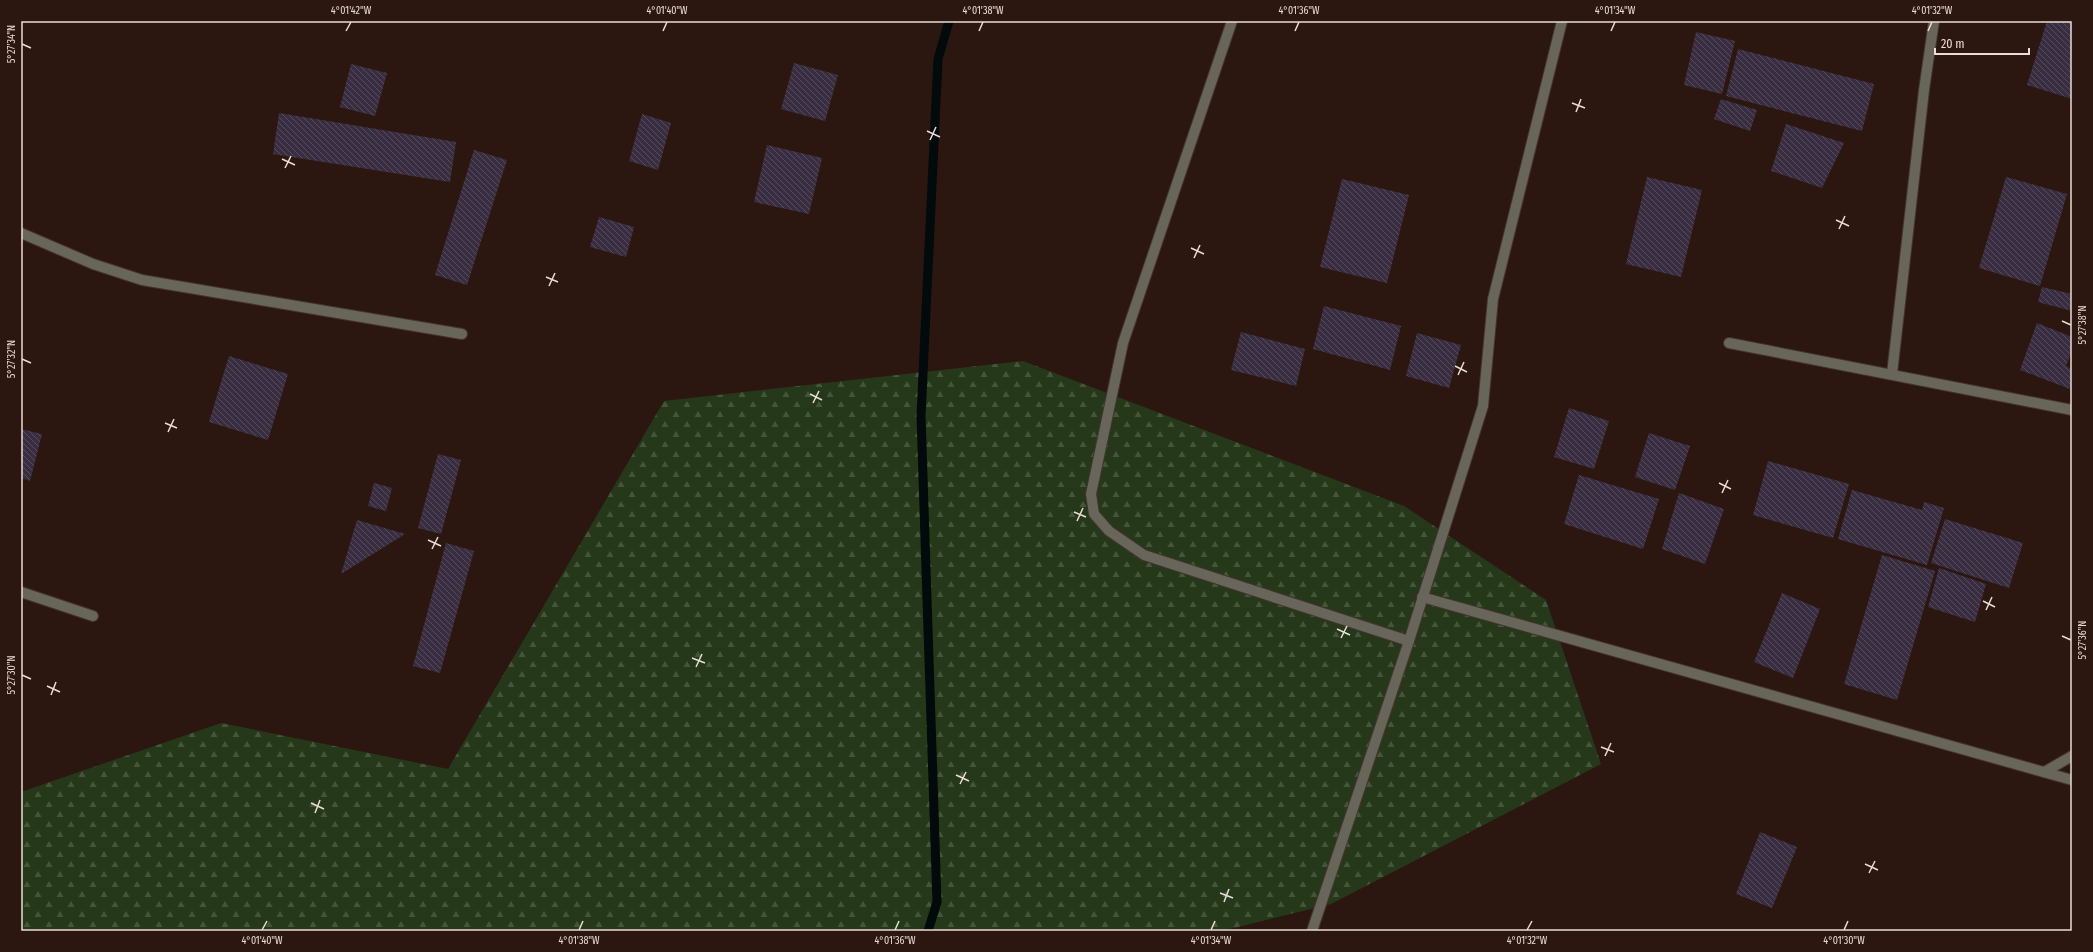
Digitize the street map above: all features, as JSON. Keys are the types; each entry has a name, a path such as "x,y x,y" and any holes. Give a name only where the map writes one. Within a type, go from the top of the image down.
{"street":[{"path":"1232,21 1123,343 1091,494 1094,514 1109,531 1144,555 1409,641"},
{"path":"1312,931 1409,641 1483,406 1493,299 1562,21"},
{"path":"1892,374 1924,90 1934,21"},
{"path":"21,233 93,264 142,280 462,334"},
{"path":"1729,343 2072,410"},
{"path":"21,592 93,616"},
{"path":"1422,598 2046,771 2072,780"},
{"path":"2046,771 2072,756"}],"green space":[{"path":"1023,361 1404,506 1546,600 1601,764 1331,904 1222,931 21,931 21,792 221,723 448,769 664,401"}],"building":[{"path":"2047,21 2072,21 2072,99 2027,85"},
{"path":"1696,32 1735,41 1722,94 1684,85"},
{"path":"1738,49 1874,84 1862,131 1726,96"},
{"path":"794,63 838,75 825,121 781,109"},
{"path":"351,64 387,73 375,116 340,107"},
{"path":"1721,99 1757,110 1750,131 1714,119"},
{"path":"279,113 456,142 450,182 273,154"},
{"path":"642,114 671,123 658,170 629,161"},
{"path":"1786,124 1844,143 1822,188 1771,171"},
{"path":"767,145 822,158 809,214 754,202"},
{"path":"474,150 507,160 467,285 435,275"},
{"path":"1647,177 1702,190 1681,277 1626,264"},
{"path":"2006,177 2067,194 2040,286 1979,268"},
{"path":"1342,179 1409,195 1387,283 1320,267"},
{"path":"599,217 634,227 626,257 590,247"},
{"path":"2042,287 2072,294 2072,311 2038,302"},
{"path":"1324,306 1401,326 1390,370 1313,349"},
{"path":"2037,323 2072,337 2072,350 2066,366 2072,369 2070,389 2020,370"},
{"path":"1241,332 1305,349 1296,386 1231,370"},
{"path":"1417,333 1461,345 1449,388 1406,376"},
{"path":"229,356 288,374 268,440 209,422"},
{"path":"1569,408 1609,421 1594,469 1554,457"},
{"path":"21,429 42,434 30,481 21,478"},
{"path":"1649,433 1690,446 1675,490 1635,477"},
{"path":"438,454 461,460 441,534 418,528"},
{"path":"1768,461 1849,484 1833,538 1753,515"},
{"path":"1579,475 1659,499 1643,549 1564,524"},
{"path":"374,483 392,488 386,511 368,506"},
{"path":"1852,490 1922,510 1924,502 1944,508 1927,565 1838,539"},
{"path":"1679,493 1724,509 1705,564 1662,549"},
{"path":"1945,519 2023,543 2009,588 1931,563"},
{"path":"357,520 405,534 341,574"},
{"path":"446,543 474,551 440,673 413,666"},
{"path":"1882,555 1935,571 1897,700 1844,684"},
{"path":"1939,568 1986,584 1975,622 1928,607"},
{"path":"1782,593 1820,609 1793,678 1754,662"},
{"path":"1760,832 1797,847 1772,908 1736,894"}],"waterway":[{"path":"928,931 937,902 921,416 938,59 949,21"}]}
